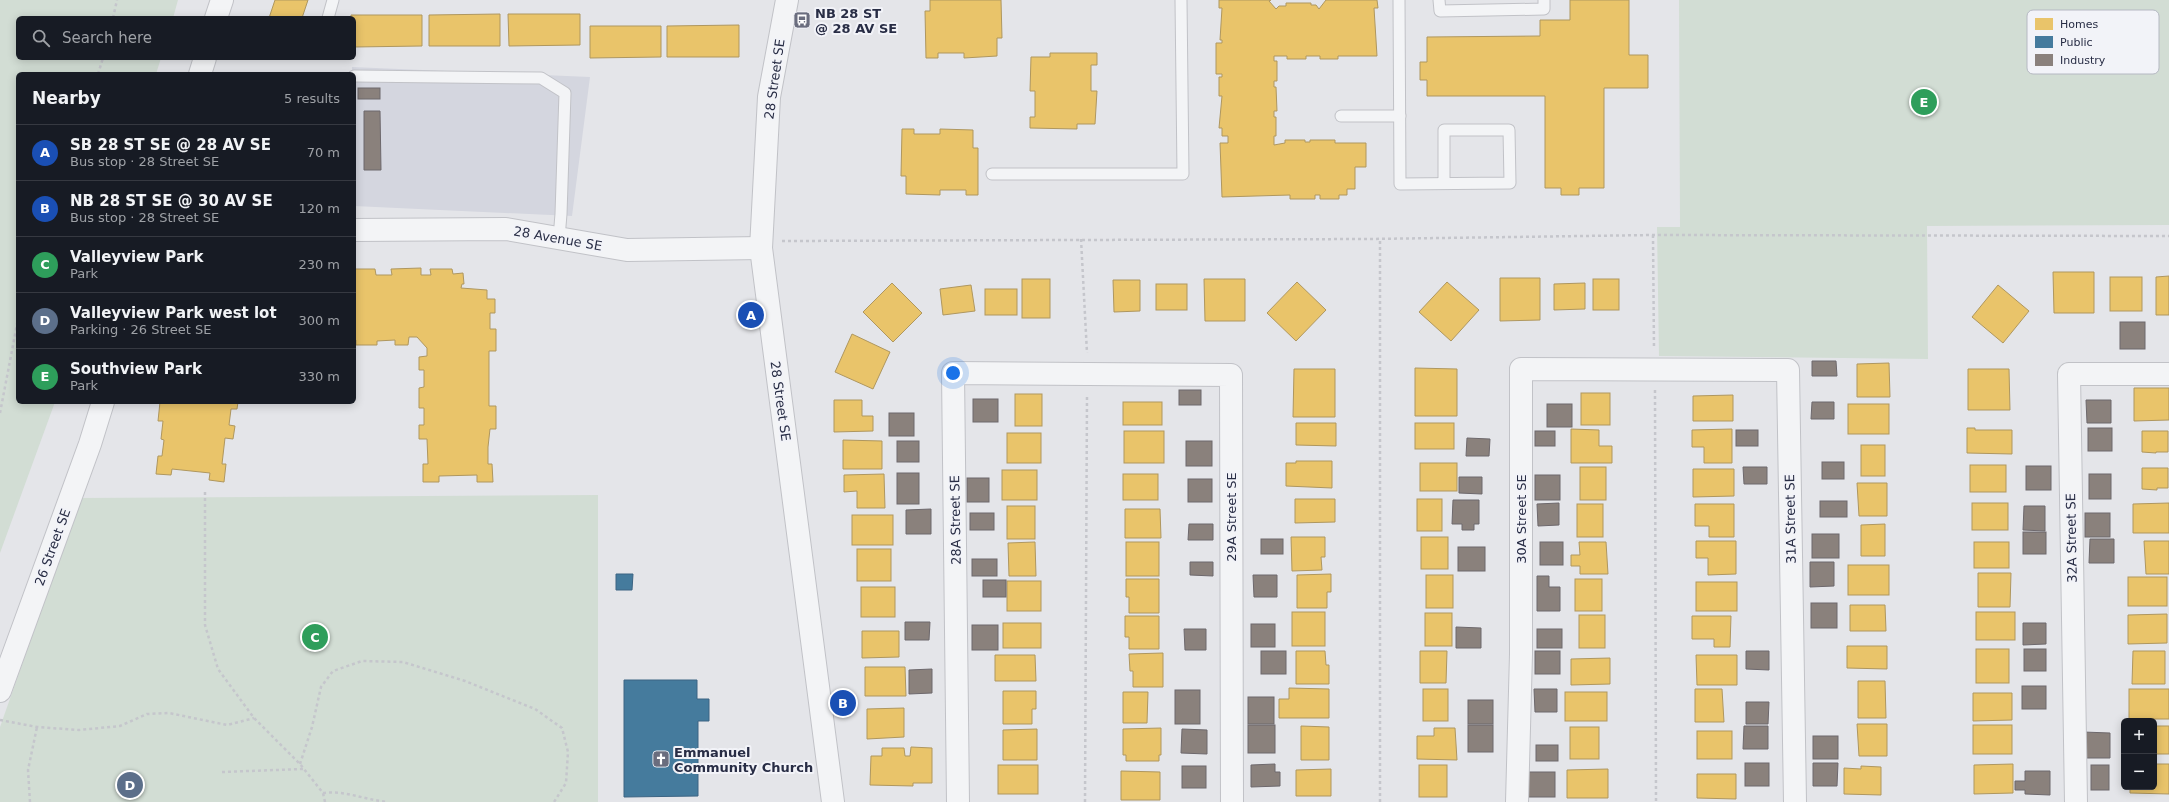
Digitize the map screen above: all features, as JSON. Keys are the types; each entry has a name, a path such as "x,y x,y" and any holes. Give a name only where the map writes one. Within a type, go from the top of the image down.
{"street":[{"path":"217,16 222,0"},
{"name":"28 Street SE","path":"788,0 769,97 761,248 833,802"},
{"path":"201,72 204,60"},
{"name":"28 Avenue SE","path":"356,230 506,229 627,250 761,248"},
{"name":"30A Street SE","path":"1517,802 1521,654 1521,369 1655,369"},
{"name":"31A Street SE","path":"1655,369 1788,370 1795,802"},
{"name":"28A Street SE","path":"958,802 953,373 1088,372"},
{"name":"29A Street SE","path":"1088,372 1231,375 1232,802"},
{"name":"32A Street SE","path":"2076,802 2069,374 2169,374"},
{"name":"26 Street SE","path":"0,690 90,444 101,404"}],"lane":[{"path":"329,16 333,0"},
{"path":"992,174 1183,174 1181,0"},
{"path":"1399,0 1400,184 1510,183 1509,130 1444,130 1444,183"},
{"path":"1439,0 1440,11 1544,9 1544,0"},
{"path":"356,76 541,78 565,93 559,238"},
{"path":"1341,116 1400,116"}],"path":[{"path":"113,16 117,0"},
{"path":"98,72 102,60"},
{"path":"761,248 786,240 1380,239 1653,235 2169,236"},
{"path":"1653,235 1655,369 1656,802"},
{"path":"1081,239 1088,372 1085,802"},
{"path":"1380,239 1380,802"},
{"path":"0,413 16,329"},
{"path":"205,492 205,625 218,670 254,718 300,764 323,793 325,802"},
{"path":"300,764 312,727 321,687 333,671 362,661 403,662 465,681 535,710 562,728 568,752 566,783 554,802"},
{"path":"0,720 38,727 79,730 120,726 147,714 169,713 227,725 254,718"},
{"path":"30,802 28,770 38,727"},
{"path":"222,772 304,769"},
{"path":"323,793 338,791 371,800 388,802"}],"shaded area":[{"path":"0,0 178,0 174,16 16,16 16,60 160,60 157,72 16,72 16,404 54,404 0,553"},
{"path":"1679,0 2169,0 2169,225 1927,226 1928,359 1659,356 1657,227 1680,227"},
{"path":"352,67 590,77 572,216 356,206 356,72 352,72"},
{"path":"598,495 598,802 0,802 0,727 81,498"}],"building: Homes":[{"path":"275,0 308,0 303,16 270,16"},
{"path":"930,0 1001,0 1002,38 997,38 997,56 964,58 964,53 938,53 938,58 926,58 925,11 930,11"},
{"path":"1219,0 1271,0 1269,1 1276,9 1279,6 1286,6 1286,3 1311,3 1311,5 1316,5 1319,9 1326,0 1377,0 1378,8 1374,8 1377,56 1338,56 1338,59 1320,59 1320,56 1306,56 1306,59 1287,59 1287,56 1274,56 1274,61 1277,61 1277,81 1274,81 1274,87 1276,87 1277,111 1274,111 1274,117 1276,117 1276,136 1274,136 1274,145 1285,143 1285,140 1305,140 1305,142 1310,142 1310,140 1335,140 1335,143 1366,143 1366,167 1355,167 1355,189 1347,189 1347,195 1339,195 1339,199 1320,199 1320,195 1315,195 1315,199 1290,199 1290,195 1222,197 1220,143 1228,143 1228,136 1222,136 1222,128 1219,128 1222,96 1219,96 1219,77 1222,77 1222,74 1216,74 1216,43 1222,43 1222,40 1220,40 1222,8 1219,8"},
{"path":"1570,0 1629,0 1629,55 1648,55 1648,88 1604,88 1604,188 1579,188 1579,195 1561,195 1561,188 1545,188 1545,96 1427,96 1427,80 1420,80 1420,62 1427,62 1427,37 1540,36 1540,20 1570,20"},
{"path":"500,14 500,46 429,46 429,15"},
{"path":"508,14 580,14 580,45 509,46"},
{"path":"422,15 422,46 356,47 356,16 351,16"},
{"path":"739,25 739,57 667,57 667,26"},
{"path":"590,26 661,26 661,57 590,58"},
{"path":"1050,53 1097,53 1097,65 1091,65 1091,91 1097,91 1095,124 1077,124 1077,129 1030,128 1030,117 1035,117 1035,91 1030,91 1031,57 1050,57"},
{"path":"902,129 914,129 914,134 940,134 940,129 973,130 973,148 978,148 978,195 966,195 966,190 940,190 940,195 906,194 906,176 901,176"},
{"path":"421,268 421,275 431,275 430,269 452,269 453,274 463,273 464,284 462,284 461,288 487,290 487,299 495,299 495,313 490,313 490,329 496,329 496,351 489,351 489,406 496,406 496,429 490,429 488,447 488,464 492,464 493,482 477,482 477,475 439,476 439,482 423,482 423,464 428,464 427,439 419,439 419,425 424,425 424,408 419,408 419,388 424,387 424,370 419,370 419,357 427,356 427,348 417,337 409,337 408,345 395,345 395,340 377,341 377,345 356,345 356,269 375,269 376,275 392,275 391,269"},
{"path":"2053,272 2094,272 2094,313 2054,313"},
{"path":"2169,276 2169,315 2156,315 2156,277"},
{"path":"2110,277 2142,277 2142,311 2110,311"},
{"path":"1500,278 1540,278 1540,320 1500,321"},
{"path":"1022,279 1050,279 1050,318 1022,318"},
{"path":"1204,279 1245,279 1245,321 1205,321"},
{"path":"1593,279 1619,279 1619,310 1593,310"},
{"path":"1113,280 1140,280 1140,311 1114,312"},
{"path":"1297,282 1326,310 1296,341 1267,313"},
{"path":"1447,282 1479,310 1451,341 1419,312"},
{"path":"892,283 922,313 893,342 863,312"},
{"path":"1585,283 1585,309 1554,310 1554,284"},
{"path":"1156,284 1187,284 1187,310 1156,310"},
{"path":"971,285 975,311 943,315 940,289"},
{"path":"1998,285 2029,311 2003,343 1972,317"},
{"path":"985,289 1017,289 1017,315 985,315"},
{"path":"852,334 890,352 873,389 835,372"},
{"path":"1889,363 1890,397 1857,397 1857,364"},
{"path":"1415,368 1457,369 1457,416 1415,416"},
{"path":"1294,369 1335,369 1335,417 1293,417"},
{"path":"1968,369 2009,369 2010,410 1968,410"},
{"path":"2134,388 2169,388 2169,420 2134,421"},
{"path":"1581,393 1610,393 1610,425 1581,425"},
{"path":"1015,394 1042,394 1042,426 1015,426"},
{"path":"1733,395 1733,421 1693,421 1693,396"},
{"path":"834,400 862,400 862,416 873,416 873,431 834,432"},
{"path":"1123,402 1162,402 1162,425 1123,425"},
{"path":"160,404 238,404 237,409 231,409 229,425 235,426 233,439 225,438 222,464 226,464 224,482 209,480 210,473 172,469 171,475 156,474 158,456 162,456 164,440 161,439 163,421 158,421"},
{"path":"1848,404 1889,404 1889,434 1848,434"},
{"path":"1296,423 1336,423 1336,446 1296,445"},
{"path":"1415,423 1454,423 1454,449 1415,449"},
{"path":"1967,428 1975,428 1975,430 2012,430 2012,454 1967,453"},
{"path":"1571,429 1599,430 1599,446 1612,446 1612,463 1571,463"},
{"path":"1732,429 1732,463 1704,463 1704,447 1692,447 1692,430"},
{"path":"1124,431 1164,431 1164,463 1124,463"},
{"path":"2142,431 2168,431 2168,452 2142,452"},
{"path":"1007,433 1041,433 1041,463 1007,463"},
{"path":"843,440 882,441 882,469 843,469"},
{"path":"1861,445 1885,445 1885,476 1861,476"},
{"path":"1296,461 1332,461 1332,488 1286,486 1286,463 1296,463"},
{"path":"1420,463 1457,463 1457,491 1420,491"},
{"path":"1970,465 2006,465 2006,492 1970,492"},
{"path":"1580,467 1606,467 1606,500 1580,500"},
{"path":"2142,468 2168,468 2168,488 2157,488 2157,490 2142,489"},
{"path":"1693,469 1734,469 1734,496 1693,497"},
{"path":"1002,470 1037,470 1037,500 1002,500"},
{"path":"884,474 885,508 857,508 857,491 844,492 844,475"},
{"path":"1123,474 1158,474 1158,500 1123,500"},
{"path":"1857,483 1887,483 1887,516 1859,516"},
{"path":"1295,499 1335,499 1335,522 1295,523"},
{"path":"1417,499 1442,499 1442,531 1417,531"},
{"path":"1972,503 2008,503 2008,530 1972,530"},
{"path":"2169,503 2169,533 2133,533 2133,504"},
{"path":"1577,504 1603,504 1603,537 1577,537"},
{"path":"1695,504 1734,504 1734,537 1709,537 1709,526 1695,526"},
{"path":"1007,506 1035,506 1035,539 1007,539"},
{"path":"1125,509 1160,509 1161,538 1125,538"},
{"path":"852,515 893,515 893,545 852,545"},
{"path":"1885,524 1885,556 1861,556 1861,525"},
{"path":"1291,537 1325,537 1325,557 1321,557 1322,570 1292,571"},
{"path":"1421,537 1448,537 1448,569 1421,569"},
{"path":"1696,541 1736,541 1736,574 1708,575 1708,558 1696,558"},
{"path":"2144,541 2169,541 2169,574 2146,574"},
{"path":"1035,542 1036,576 1009,576 1008,543"},
{"path":"1126,542 1159,542 1159,576 1126,576"},
{"path":"1579,542 1606,542 1608,574 1580,574 1580,566 1571,566 1571,555 1580,555"},
{"path":"1974,542 2009,542 2009,568 1974,568"},
{"path":"857,549 891,549 891,581 857,581"},
{"path":"1848,565 1889,565 1889,595 1848,595"},
{"path":"1978,573 2011,573 2010,607 1978,607"},
{"path":"1331,574 1331,592 1327,592 1327,608 1297,608 1297,575"},
{"path":"1426,575 1453,575 1453,608 1426,608"},
{"path":"2128,577 2167,577 2167,606 2128,606"},
{"path":"1126,579 1159,579 1159,613 1129,613 1129,597 1126,597"},
{"path":"1575,579 1602,579 1602,611 1575,611"},
{"path":"1007,581 1041,581 1041,611 1007,611"},
{"path":"1696,582 1737,582 1737,611 1696,611"},
{"path":"861,587 895,587 895,617 861,617"},
{"path":"1850,605 1885,605 1886,631 1850,631"},
{"path":"1292,612 1325,612 1325,646 1292,646"},
{"path":"1976,612 2015,612 2015,640 1976,640"},
{"path":"1425,613 1452,613 1452,646 1425,646"},
{"path":"2167,614 2167,643 2128,644 2128,615"},
{"path":"1579,615 1605,615 1605,648 1579,648"},
{"path":"1125,616 1159,616 1159,649 1129,649 1129,637 1125,637"},
{"path":"1692,616 1731,616 1730,647 1714,647 1714,639 1692,639"},
{"path":"1003,623 1041,623 1041,648 1003,648"},
{"path":"862,631 899,631 899,657 862,658"},
{"path":"1847,646 1887,646 1887,669 1847,668"},
{"path":"1976,649 2009,649 2009,683 1976,683"},
{"path":"1296,651 1325,651 1326,665 1329,665 1329,684 1296,684"},
{"path":"1420,651 1447,651 1446,683 1420,683"},
{"path":"2133,651 2165,651 2165,684 2132,684"},
{"path":"1163,653 1163,687 1133,687 1133,671 1130,671 1129,654"},
{"path":"995,655 1035,655 1036,681 995,681"},
{"path":"1696,655 1737,655 1737,685 1697,685"},
{"path":"1610,658 1610,684 1571,685 1571,659"},
{"path":"865,667 905,667 906,696 865,696"},
{"path":"1858,681 1885,681 1886,718 1858,718"},
{"path":"1289,688 1329,689 1329,718 1279,718 1279,699 1289,699"},
{"path":"1423,689 1448,689 1448,721 1423,721"},
{"path":"1695,689 1722,689 1724,722 1695,722"},
{"path":"2129,689 2169,689 2169,719 2129,718"},
{"path":"1003,691 1036,691 1036,709 1032,709 1032,724 1003,724"},
{"path":"1123,692 1148,692 1147,723 1123,723"},
{"path":"1565,692 1607,692 1607,721 1565,721"},
{"path":"1973,693 2012,693 2012,720 1973,721"},
{"path":"904,708 904,737 867,739 867,709"},
{"path":"1857,724 1887,724 1887,756 1859,756"},
{"path":"1973,725 2012,725 2012,754 1973,754"},
{"path":"1301,726 1329,727 1329,760 1301,760"},
{"path":"2157,726 2169,726 2169,754 2157,754"},
{"path":"1570,727 1599,727 1599,759 1570,759"},
{"path":"1161,728 1161,755 1159,755 1159,761 1126,761 1126,755 1123,755 1123,729"},
{"path":"1434,728 1455,728 1457,760 1417,759 1417,736 1434,736"},
{"path":"1037,729 1037,760 1003,760 1003,730"},
{"path":"1697,731 1732,731 1732,759 1697,759"},
{"path":"911,747 932,748 932,783 913,783 913,786 870,785 871,756 882,756 882,748 904,748 905,756 910,756"},
{"path":"2013,764 2013,793 1974,794 1974,765"},
{"path":"2157,764 2169,764 2169,794 2130,793 2130,790 2157,790"},
{"path":"998,765 1038,765 1038,794 998,794"},
{"path":"1419,765 1447,765 1447,797 1419,797"},
{"path":"1861,766 1881,767 1881,795 1844,794 1844,768 1861,769"},
{"path":"1331,769 1331,796 1296,796 1296,770"},
{"path":"1608,769 1608,798 1567,798 1567,770"},
{"path":"1121,771 1160,772 1160,800 1121,800"},
{"path":"1697,774 1736,774 1736,799 1697,798"}],"building: Public":[{"path":"616,574 633,574 632,590 616,590"},
{"name":"Emmanuel Community Church","path":"624,680 697,680 697,699 709,699 709,721 698,721 698,796 624,797"}],"building: Industry":[{"path":"358,88 380,88 380,99 358,99"},
{"path":"364,111 380,111 381,170 364,170"},
{"path":"2120,322 2145,322 2145,349 2120,349"},
{"path":"1812,361 1836,361 1837,376 1812,376"},
{"path":"1179,390 1201,390 1201,405 1179,405"},
{"path":"973,399 998,399 998,422 973,422"},
{"path":"2086,400 2111,400 2111,423 2087,423"},
{"path":"1812,402 1834,402 1834,419 1811,419"},
{"path":"1547,404 1572,404 1572,427 1547,427"},
{"path":"889,413 914,413 914,436 889,436"},
{"path":"2088,428 2112,428 2112,451 2088,451"},
{"path":"1736,430 1758,430 1758,446 1736,446"},
{"path":"1535,431 1555,431 1555,446 1535,446"},
{"path":"1467,438 1490,439 1489,456 1466,456"},
{"path":"897,441 919,441 919,462 897,462"},
{"path":"1186,441 1212,441 1212,466 1186,466"},
{"path":"1822,462 1844,462 1844,479 1822,479"},
{"path":"2026,466 2051,466 2051,490 2026,490"},
{"path":"1743,467 1767,467 1767,484 1744,484"},
{"path":"897,473 919,473 919,504 897,504"},
{"path":"2089,474 2111,474 2111,499 2089,499"},
{"path":"1535,475 1560,475 1560,500 1535,500"},
{"path":"1459,477 1482,477 1482,494 1459,493"},
{"path":"967,478 989,478 989,502 967,502"},
{"path":"1188,479 1212,479 1212,502 1188,502"},
{"path":"1453,500 1479,500 1479,524 1474,524 1474,530 1462,530 1462,524 1452,524"},
{"path":"1820,501 1847,501 1847,517 1820,517"},
{"path":"1559,503 1559,525 1538,526 1537,504"},
{"path":"2024,506 2045,506 2045,531 2023,530"},
{"path":"931,509 931,534 906,534 906,510"},
{"path":"970,513 994,513 994,530 970,530"},
{"path":"2085,513 2110,513 2110,537 2085,537"},
{"path":"1189,524 1213,524 1213,540 1188,540"},
{"path":"2023,532 2046,532 2046,554 2023,554"},
{"path":"1812,534 1839,534 1839,558 1812,558"},
{"path":"1261,539 1283,539 1283,554 1261,554"},
{"path":"2090,539 2114,539 2114,563 2089,563"},
{"path":"1540,542 1563,542 1563,565 1540,565"},
{"path":"1458,547 1485,547 1485,571 1458,571"},
{"path":"972,559 997,559 997,576 972,576"},
{"path":"1190,562 1213,562 1213,576 1190,575"},
{"path":"1810,562 1834,562 1834,586 1810,587"},
{"path":"1253,575 1277,575 1277,597 1254,597"},
{"path":"1537,576 1549,576 1549,587 1560,587 1560,611 1537,611"},
{"path":"983,580 1006,580 1006,597 983,597"},
{"path":"1811,603 1837,603 1837,628 1811,628"},
{"path":"905,622 930,622 929,640 905,640"},
{"path":"2023,623 2046,623 2046,644 2023,645"},
{"path":"1251,624 1275,624 1275,647 1251,647"},
{"path":"972,625 998,625 998,650 972,650"},
{"path":"1456,627 1481,628 1481,648 1456,648"},
{"path":"1184,629 1206,629 1206,650 1185,650"},
{"path":"1537,629 1562,629 1562,648 1537,648"},
{"path":"2024,649 2046,649 2046,671 2024,671"},
{"path":"1261,651 1286,651 1286,674 1261,674"},
{"path":"1535,651 1560,651 1560,674 1535,674"},
{"path":"1746,651 1769,651 1769,670 1746,669"},
{"path":"932,669 932,693 909,694 909,670"},
{"path":"2022,686 2046,686 2046,709 2022,709"},
{"path":"1534,689 1557,689 1557,712 1535,712"},
{"path":"1175,690 1200,690 1200,724 1175,724"},
{"path":"1248,697 1274,697 1274,724 1248,724"},
{"path":"1468,700 1493,700 1493,724 1468,724"},
{"path":"1746,702 1769,702 1768,724 1746,724"},
{"path":"1248,725 1275,725 1275,753 1248,753"},
{"path":"1468,725 1493,725 1493,752 1468,752"},
{"path":"1744,726 1768,726 1768,749 1743,749"},
{"path":"1182,729 1207,730 1207,754 1181,753"},
{"path":"2083,732 2110,733 2110,758 2083,758"},
{"path":"1813,736 1838,736 1838,759 1813,759"},
{"path":"1536,745 1558,745 1558,761 1536,761"},
{"path":"1745,763 1769,763 1769,786 1745,786"},
{"path":"1813,763 1838,763 1837,786 1813,786"},
{"path":"1275,764 1275,772 1280,772 1280,786 1251,787 1251,765"},
{"path":"2091,765 2109,765 2109,790 2091,790"},
{"path":"1182,766 1206,766 1206,788 1182,788"},
{"path":"2025,771 2050,771 2050,795 2025,794 2025,790 2015,790 2015,781 2025,781"},
{"path":"1528,772 1555,772 1555,797 1528,797"}],"place":[{"name":"NB 28 ST @ 28 AV SE","path":"802,20"},
{"name":"Southview Park","path":"1924,102"},
{"name":"SB 28 ST SE @ 28 AV SE","path":"751,315"},
{"name":"Valleyview Park","path":"315,637"},
{"name":"NB 28 ST SE @ 30 AV SE","path":"843,703"},
{"name":"Emmanuel Community Church","path":"661,759"},
{"name":"Valleyview Park west lot","path":"130,785"}]}
